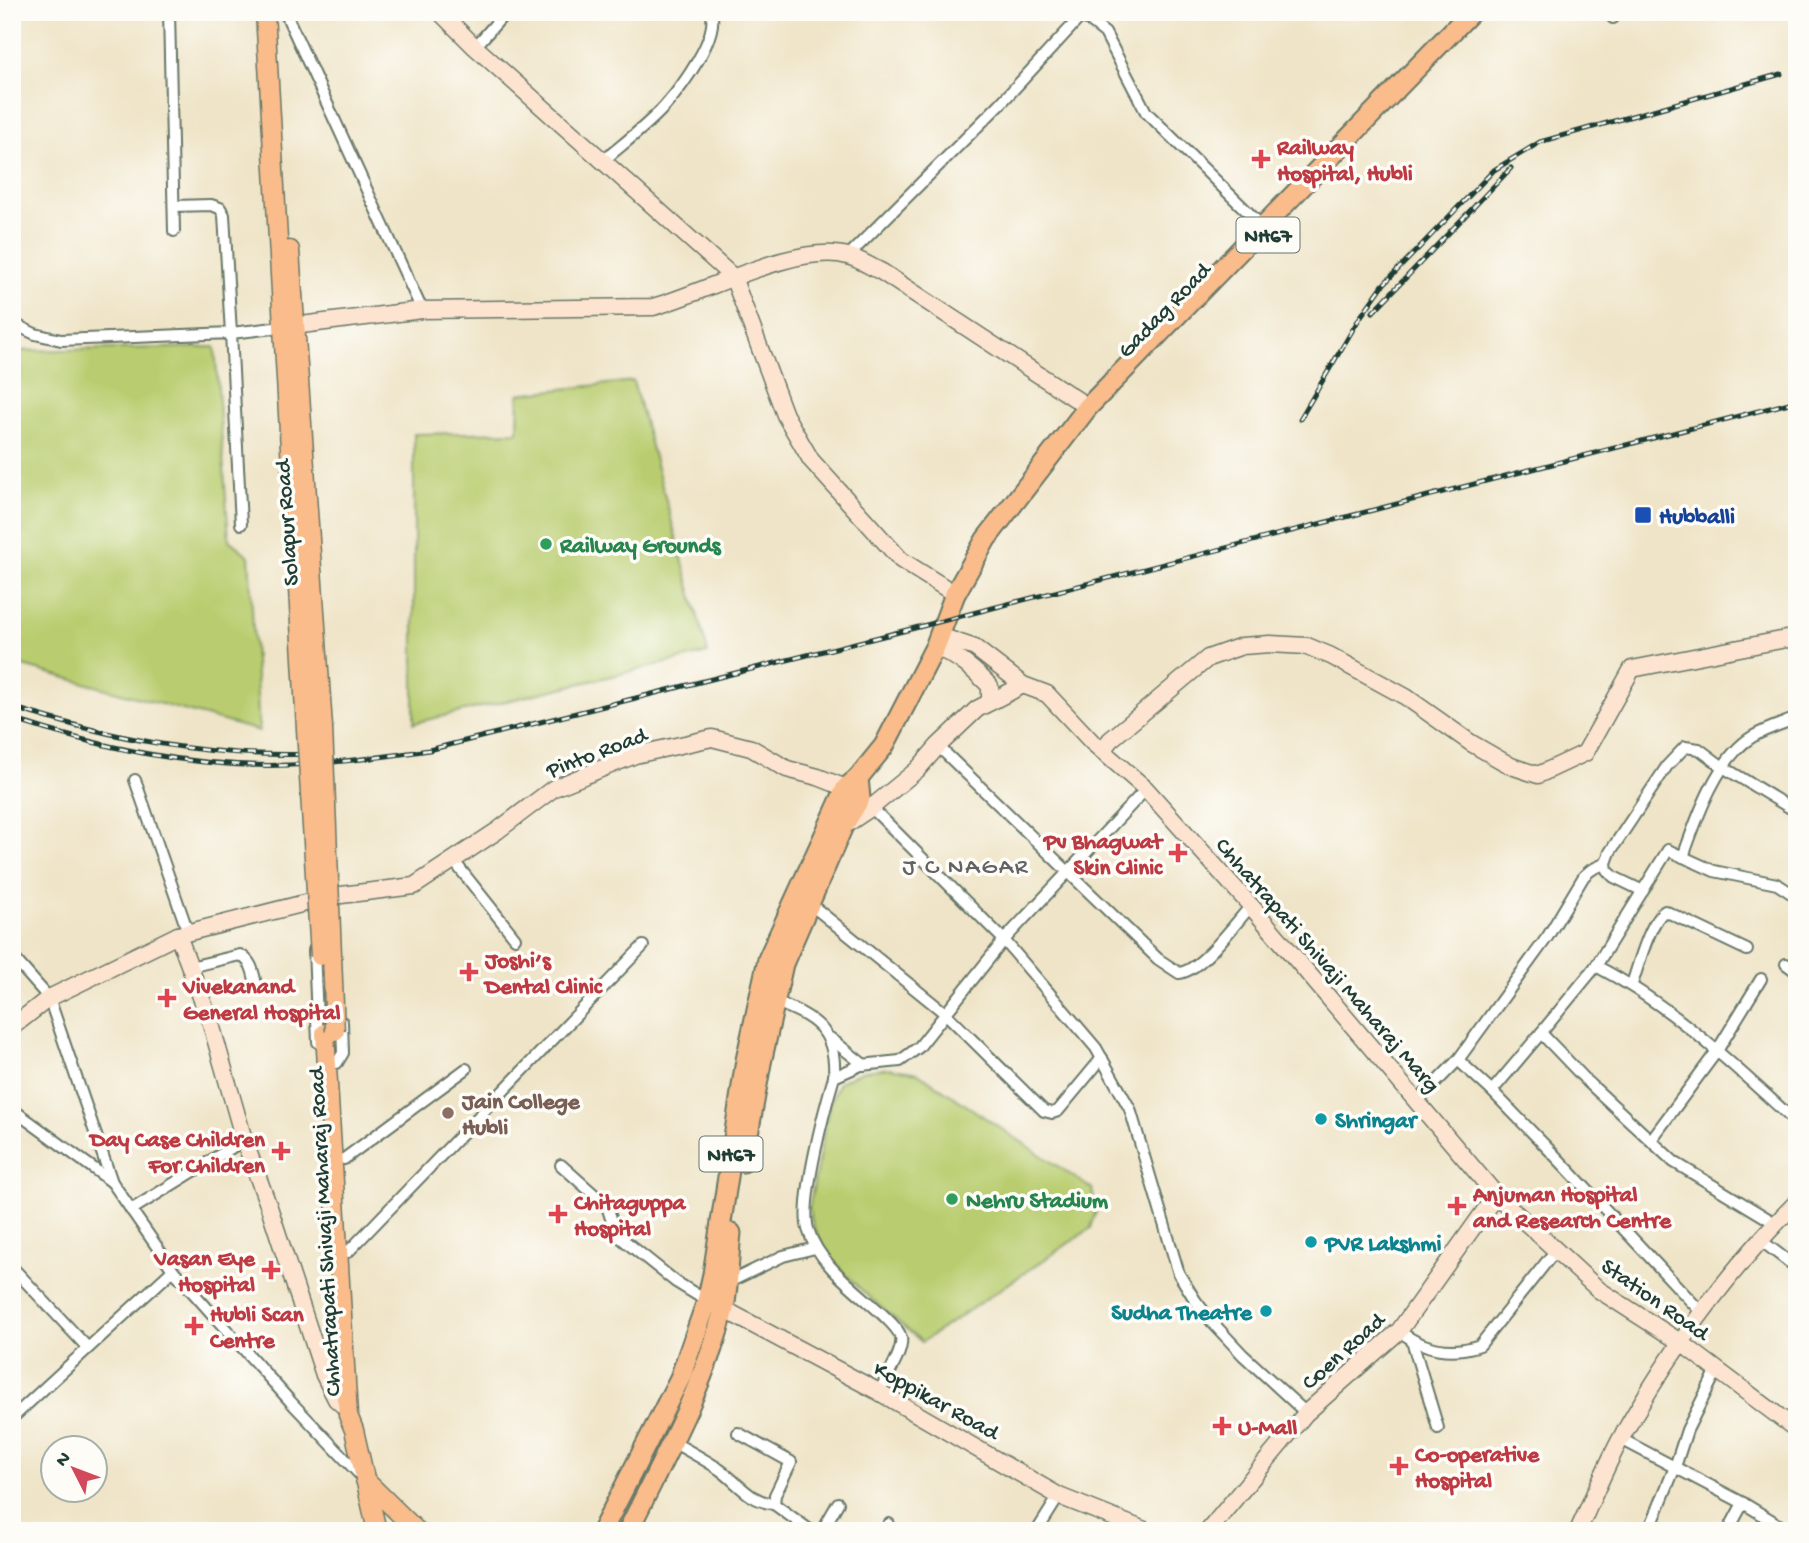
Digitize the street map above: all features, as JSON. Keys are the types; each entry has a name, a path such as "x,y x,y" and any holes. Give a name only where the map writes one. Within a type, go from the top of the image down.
{"highway":[{"name":"Gadag Road","path":"938,642 955,594 986,539 1088,407 1471,12"},
{"name":"Gadag Road","path":"1049,456 1096,414 1485,12"},
{"name":"NH67","path":"628,1531 700,1380 746,1060 768,959 938,642"},
{"name":"NH67","path":"602,1531 680,1378 713,1300 728,1282 730,1236 783,964 859,793"}],"main road":[{"name":"Solapur Road","path":"265,12 288,326 312,548 317,782 330,1032"},
{"name":"Solapur Road","path":"275,12 288,326"},
{"name":"Chhatrapati Shivaji Maharaj Road","path":"330,1032 344,1159 359,1413 354,1430"},
{"path":"332,1062 348,1410 377,1531"},
{"path":"365,1480 417,1531"},
{"path":"377,1531 381,1516 388,1512 397,1514"}],"street":[{"path":"169,12 174,231"},
{"path":"285,12 422,310"},
{"path":"440,12 475,47 733,277 785,415 811,460 901,560 955,594"},
{"path":"475,47 506,12"},
{"path":"604,160 665,106 695,66 712,29 713,19 710,12"},
{"path":"1607,12 1613,18 1619,12"},
{"path":"848,256 1001,103 1081,13 1105,33 1146,112 1262,226"},
{"path":"174,206 211,205 220,208 224,215 241,524"},
{"path":"12,323 35,334 61,340 231,334 422,310 653,307 679,300 733,277 818,252 848,256 881,272 1088,407"},
{"path":"938,642 975,648 1023,685 1047,694 1092,742 1103,750 1110,740 1208,658 1242,646 1307,646 1331,656 1406,697 1471,743 1511,766 1538,775 1585,753 1632,669 1786,639 1797,641"},
{"path":"938,642 990,686 990,702"},
{"path":"1023,685 977,709 917,770 859,793 1004,940 1088,1038 1130,1109 1179,1274 1212,1322 1243,1355 1306,1413"},
{"path":"1683,857 1694,825 1723,767 1751,737 1797,718"},
{"name":"Pinto Road","path":"12,1027 49,998 183,933 324,899 414,886 554,788 635,755 712,738 751,748 787,769 818,777 859,793"},
{"path":"938,746 1158,959 1179,973 1186,972 1200,962 1251,906"},
{"path":"1643,891 1614,877 1607,870 1606,863 1610,852 1667,766 1685,747 1699,749 1723,767 1797,812"},
{"name":"Chhatrapati Shivaji Maharaj Marg","path":"1103,750 1146,789 1251,906 1496,1195"},
{"path":"135,780 244,1140 324,1375 336,1399 348,1410"},
{"path":"317,782 304,795 324,899 344,1053 332,1062 320,1055 318,1044 324,899 335,808 317,782"},
{"path":"834,1077 864,1065 900,1061 919,1047 1004,940 1146,789"},
{"path":"1492,1091 1596,965 1668,850 1714,871 1777,884 1797,897"},
{"path":"453,860 515,938"},
{"path":"1418,1101 1458,1060 1548,936 1579,883 1591,870 1606,863"},
{"path":"810,903 946,1014 1044,1111 1058,1111 1102,1058"},
{"path":"1632,984 1655,923 1665,911 1747,950"},
{"path":"348,1252 643,946"},
{"path":"190,967 240,955 250,963 256,984"},
{"path":"12,956 49,998 112,1182 173,1270 365,1480"},
{"path":"1786,964 1797,972"},
{"path":"1596,965 1632,984 1717,1051 1797,1123"},
{"path":"1651,1140 1717,1051 1761,979"},
{"path":"774,1002 817,1024 864,1065"},
{"path":"1541,1033 1588,1082 1674,1162 1775,1223"},
{"path":"830,1038 835,1057 834,1077 815,1156 806,1207 807,1226 815,1248 828,1265 892,1324 901,1337 900,1351 879,1392"},
{"path":"1458,1060 1492,1091 1702,1313"},
{"path":"344,1159 466,1069"},
{"path":"12,1109 112,1182"},
{"path":"131,1210 244,1140"},
{"path":"561,1165 607,1206 616,1234 676,1282 713,1300"},
{"name":"Coen Road","path":"1208,1531 1306,1413 1405,1336 1496,1195"},
{"name":"Station Road","path":"1496,1195 1599,1290 1680,1342 1797,1430"},
{"path":"1578,1531 1621,1439 1680,1342 1759,1239 1797,1202"},
{"path":"1759,1239 1797,1268"},
{"path":"728,1282 783,1256 815,1248"},
{"path":"1405,1336 1446,1351 1464,1351 1480,1345 1556,1250"},
{"path":"12,1267 87,1347"},
{"path":"12,1418 173,1270"},
{"name":"Koppikar Road","path":"713,1300 1059,1496 1147,1531"},
{"path":"1405,1336 1438,1428"},
{"path":"1649,1531 1687,1430 1717,1370"},
{"path":"738,1433 791,1462 775,1495 774,1504"},
{"path":"1621,1439 1743,1503 1789,1531"},
{"path":"671,1441 735,1480 746,1494 761,1502 774,1504 811,1531"},
{"path":"1037,1531 1059,1496"},
{"path":"822,1531 838,1503"},
{"path":"1728,1531 1743,1503"}],"green space":[{"path":"215,347 229,540 249,556 259,731 12,663 12,351"},
{"name":"Railway Grounds","path":"633,381 708,653 414,723 414,434 518,432 519,394"},
{"name":"Nehru Stadium","path":"889,1068 918,1073 1092,1189 1096,1211 1091,1228 922,1342 871,1299 838,1266 815,1229 809,1209 829,1106 839,1082 863,1071"}],"railway":[{"path":"1300,419 1359,319 1383,285 1494,170 1540,142 1781,74"},
{"path":"1373,312 1511,168"},
{"path":"12,719 115,747 220,764 308,764 429,750 1797,401"},
{"path":"12,707 86,728 160,744 235,753 311,754"}],"place":[{"name":"Railway Hospital, Hubli","path":"1261,159"},
{"name":"Hubballi","path":"1643,515"},
{"name":"Railway Grounds","path":"546,544"},
{"name":"Pv Bhagwat Skin Clinic","path":"1178,853"},
{"name":"Joshi’s Dental Clinic","path":"469,972"},
{"name":"Vivekanand General Hospital","path":"167,998"},
{"name":"Jain College Hubli","path":"448,1113"},
{"name":"Shringar","path":"1321,1119"},
{"name":"Day Case Children For Children","path":"281,1151"},
{"name":"Nehru Stadium","path":"952,1199"},
{"name":"Anjuman Hospital and Research Centre","path":"1457,1206"},
{"name":"Chitaguppa Hospital","path":"558,1214"},
{"name":"PVR Lakshmi","path":"1311,1242"},
{"name":"Vasan Eye Hospital","path":"271,1270"},
{"name":"Sudha Theatre","path":"1266,1311"},
{"name":"Hubli Scan Centre","path":"194,1326"},
{"name":"U-Mall","path":"1222,1426"},
{"name":"Co-operative Hospital","path":"1399,1466"}],"district":[{"name":"J C NAGAR","path":"966,865"}]}
